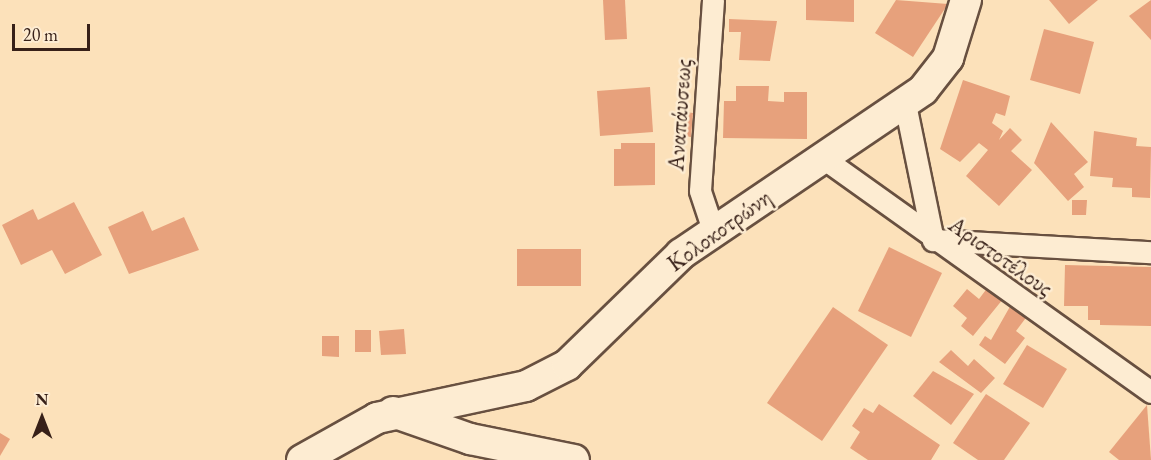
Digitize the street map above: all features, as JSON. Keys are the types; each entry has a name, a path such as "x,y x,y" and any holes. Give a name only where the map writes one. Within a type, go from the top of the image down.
{"street":[{"name":"Αναπάυσεως","path":"712,0 700,192 713,230"},
{"name":"Κολοκοτρώνη","path":"302,460 393,412 502,393 556,372 713,230 905,104 930,84 948,58 966,0"},
{"path":"905,104 933,240 1151,252"},
{"name":"Αριστοτέλους","path":"823,158 933,240 1151,392"},
{"path":"393,412 470,439 574,460"}],"building":[{"path":"603,0 625,0 627,39 605,40"},
{"path":"806,0 854,0 854,22 806,20"},
{"path":"896,0 948,4 913,57 875,33"},
{"path":"1049,0 1098,0 1069,24"},
{"path":"1151,0 1151,40 1129,16"},
{"path":"729,19 777,21 770,61 739,60 741,32 729,32"},
{"path":"1044,29 1094,42 1080,94 1030,80"},
{"path":"963,80 1010,96 1005,116 996,113 992,123 1003,131 999,140 1010,128 1022,140 1011,151 1032,170 999,206 966,176 988,150 979,143 960,162 940,149"},
{"path":"736,86 769,86 768,101 784,102 784,92 807,92 807,139 723,138 724,101 736,101"},
{"path":"650,87 653,132 600,136 597,91"},
{"path":"679,111 693,113 691,137 677,135"},
{"path":"1051,122 1088,162 1074,174 1084,187 1068,201 1034,163"},
{"path":"1094,131 1137,138 1136,146 1151,147 1150,198 1132,197 1132,188 1112,187 1113,178 1090,176"},
{"path":"621,143 655,143 655,185 614,186 614,149 621,149"},
{"path":"1072,200 1087,200 1086,215 1072,215"},
{"path":"74,202 102,255 65,274 52,250 21,265 2,225 33,209 38,220"},
{"path":"143,211 152,231 184,217 199,250 129,274 108,227"},
{"path":"889,247 942,273 911,337 858,311"},
{"path":"517,249 581,249 581,286 517,286"},
{"path":"1065,265 1151,267 1151,326 1100,325 1100,320 1088,320 1088,306 1064,306"},
{"path":"988,287 1003,299 973,336 961,326 967,318 953,306 967,289 979,299"},
{"path":"1012,303 1028,315 1016,331 1025,338 1005,364 979,345 985,336 991,340"},
{"path":"833,307 888,345 822,441 767,403"},
{"path":"404,329 406,354 381,355 379,331"},
{"path":"355,330 371,330 371,352 355,352"},
{"path":"322,336 339,336 339,357 322,356"},
{"path":"1027,345 1067,369 1043,408 1003,384"},
{"path":"951,350 968,366 974,359 995,378 981,393 939,362"},
{"path":"933,371 974,394 951,425 913,396"},
{"path":"986,394 1030,423 1004,460 978,460 953,443"},
{"path":"879,404 940,445 931,460 868,460 850,448 860,432 852,426 864,408 873,413"},
{"path":"1147,405 1151,460 1119,460 1109,452"},
{"path":"0,433 10,439 0,456"}]}
